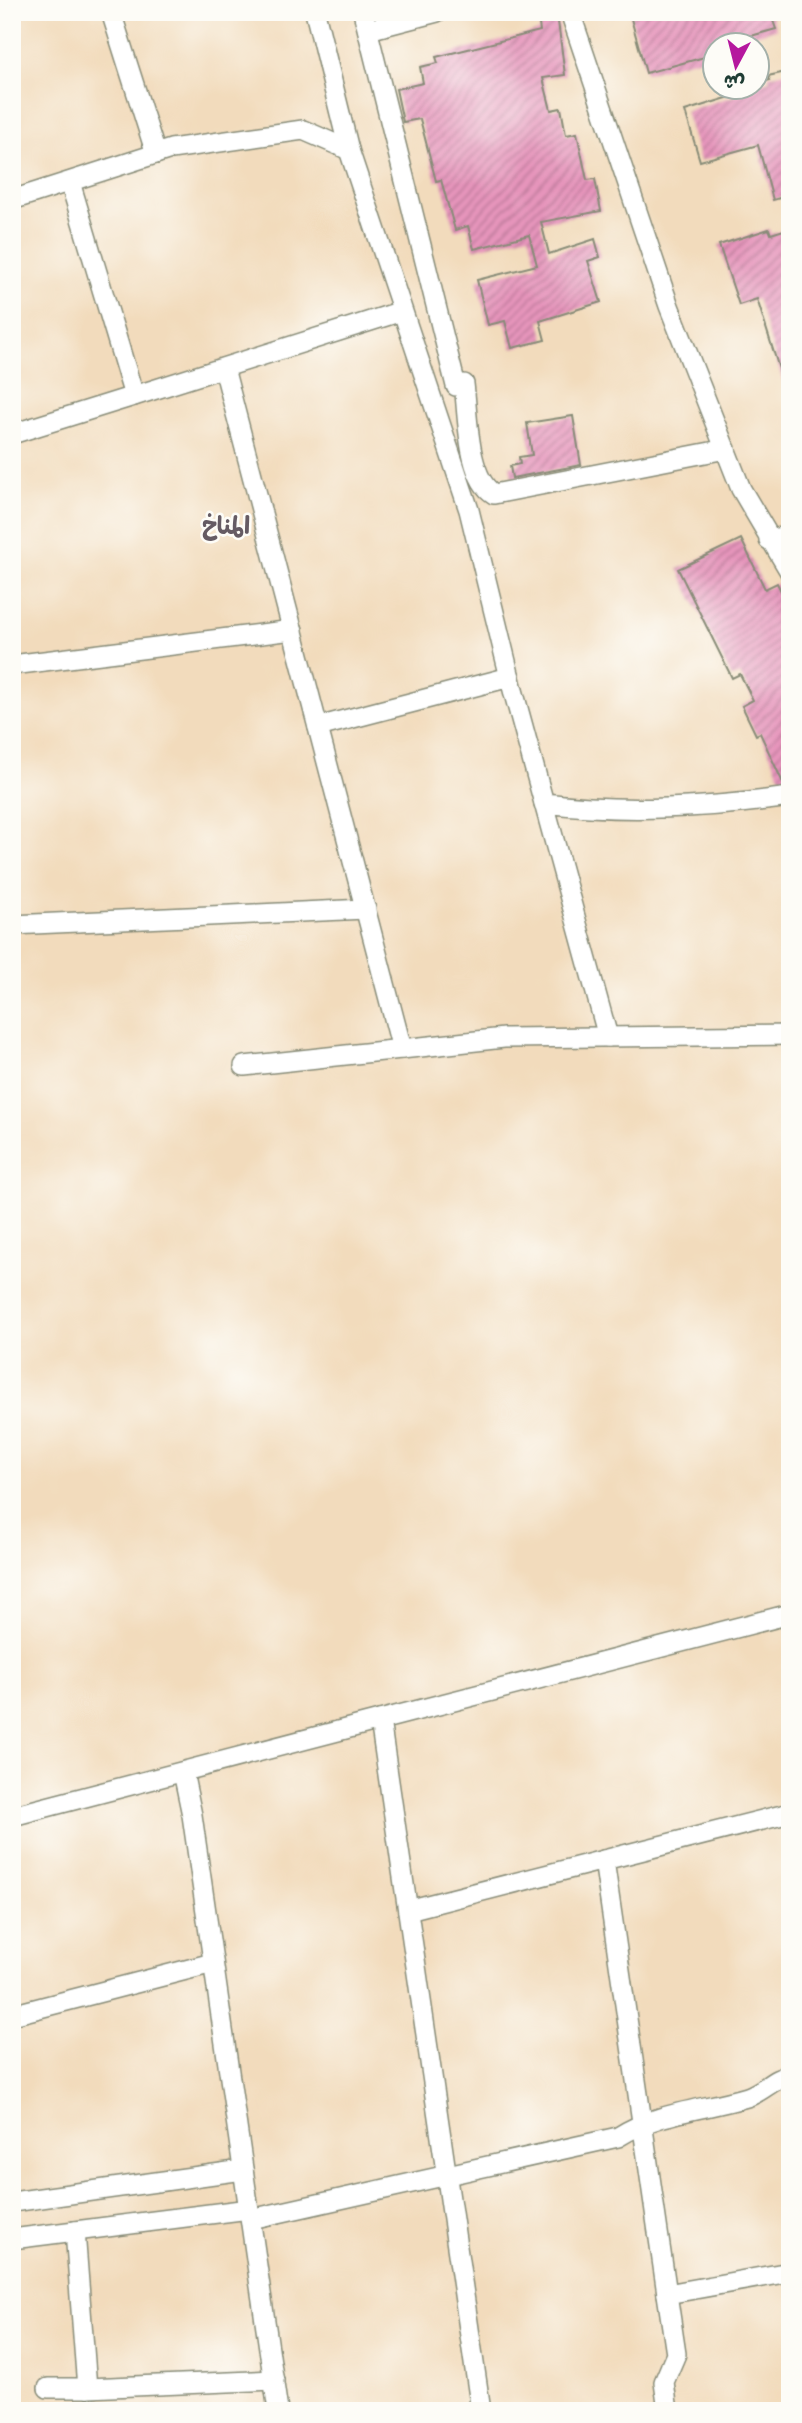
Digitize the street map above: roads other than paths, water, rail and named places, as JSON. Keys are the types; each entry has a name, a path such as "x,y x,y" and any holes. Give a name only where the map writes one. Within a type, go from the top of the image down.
{"street":[{"path":"111,12 156,154"},
{"path":"315,12 349,150 469,510 510,677 608,1037"},
{"path":"437,12 365,21 456,386 464,384 474,463 484,488 494,494 726,449"},
{"path":"570,12 669,306 741,489 790,572"},
{"path":"12,200 171,149 303,130 349,150"},
{"path":"69,182 134,396"},
{"path":"12,434 402,311"},
{"path":"224,368 402,1049"},
{"path":"769,540 790,535"},
{"path":"12,665 293,630"},
{"path":"318,727 510,677"},
{"path":"544,803 592,809 706,808 790,797"},
{"path":"12,925 366,909"},
{"path":"244,1066 504,1038 790,1035"},
{"path":"12,1816 790,1614"},
{"path":"380,1720 481,2411"},
{"path":"183,1772 214,1964 278,2411"},
{"path":"408,1910 790,1813"},
{"path":"604,1860 676,2354 664,2382 668,2411"},
{"path":"12,2015 214,1964"},
{"path":"12,2239 250,2214 448,2176 618,2137 642,2122 751,2096 779,2077 790,2075"},
{"path":"12,2202 243,2170"},
{"path":"75,2231 87,2388"},
{"path":"667,2294 790,2272"},
{"path":"48,2388 274,2380"}],"district":[{"name":"المناخ","path":"226,525"}]}
